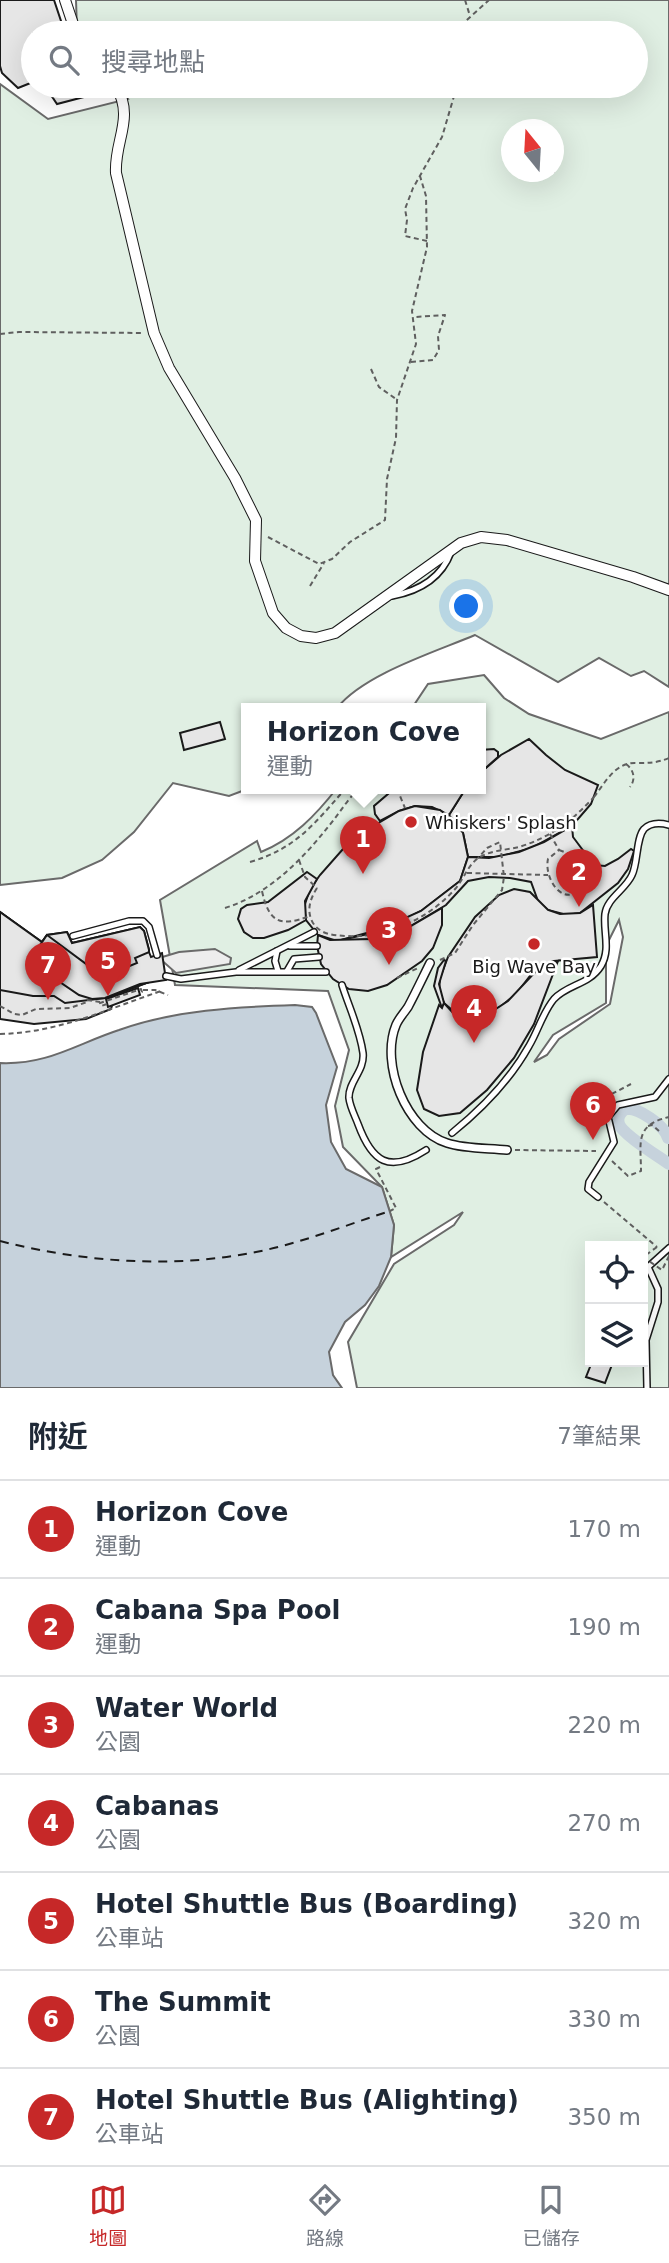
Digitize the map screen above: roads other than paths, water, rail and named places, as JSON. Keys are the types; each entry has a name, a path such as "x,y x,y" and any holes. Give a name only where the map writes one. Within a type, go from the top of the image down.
{"street":[{"path":"65,0 72,21"},
{"path":"120,98 124,110 124,129 115,157 116,173 153,328 169,368 235,478 256,520 256,561 273,613 286,628 301,636 316,638 335,633 461,543 481,537 507,540 669,590"},
{"path":"430,963 396,1026 391,1059 392,1076 398,1093 416,1119 440,1140 449,1144 506,1150"}],"lane":[{"path":"452,1133 481,1108 507,1079 528,1048 554,999 565,990 589,979 600,968 607,943 605,912 633,874 641,834 651,825 669,825"},
{"path":"73,936 129,921 143,921 149,927 157,955"},
{"path":"236,972 314,932"},
{"path":"287,946 317,946"},
{"path":"277,951 275,961 278,971"},
{"path":"287,971 294,959 319,957"},
{"path":"166,976 181,979 236,972 326,972"},
{"path":"342,985 363,1057 361,1070 350,1092 350,1104 366,1146 376,1156 389,1162 409,1160 426,1150"},
{"path":"598,1197 588,1189 589,1182 614,1142 608,1117 618,1105 655,1097 669,1079"},
{"path":"647,1388 646,1340 659,1302 658,1289 648,1267 669,1248"}],"waterway":[{"path":"668,1138 656,1123 637,1111 625,1109 619,1115 619,1124 627,1134 669,1164"}],"place":[{"name":"Whiskers' Splash","path":"411,822"},
{"name":"Horizon Cove","path":"363,874"},
{"name":"Cabana Spa Pool","path":"579,907"},
{"name":"Big Wave Bay","path":"534,944"},
{"name":"Water World","path":"389,965"},
{"name":"Hotel Shuttle Bus (Boarding)","path":"108,996"},
{"name":"Hotel Shuttle Bus (Alighting)","path":"48,1000"},
{"name":"Cabanas","path":"474,1043"},
{"name":"The Summit","path":"593,1140"}]}
